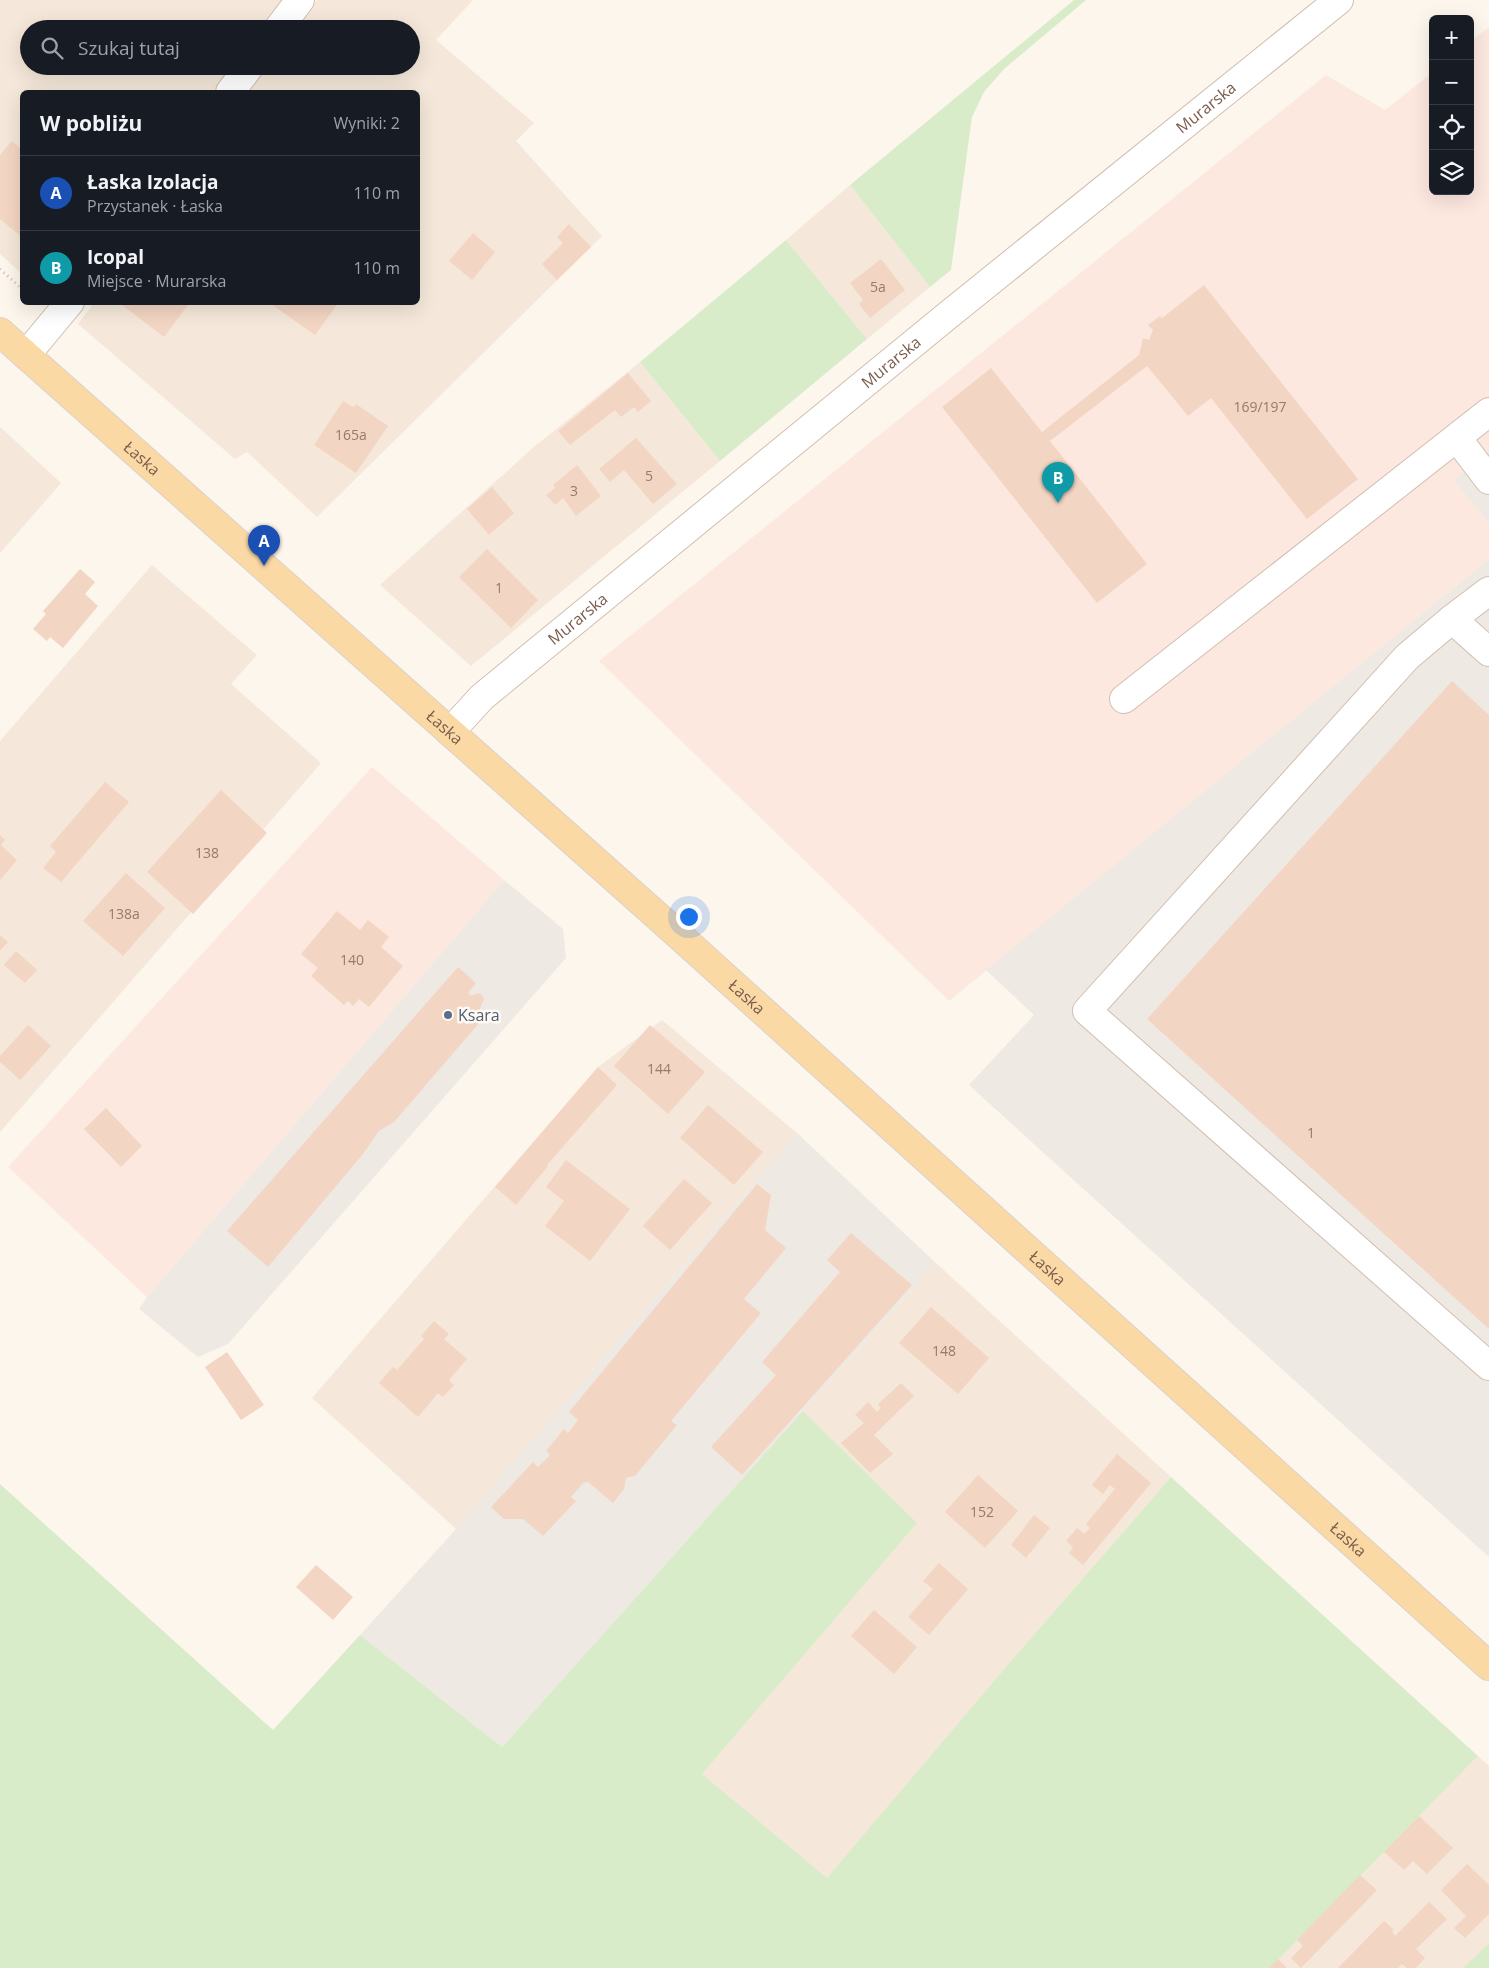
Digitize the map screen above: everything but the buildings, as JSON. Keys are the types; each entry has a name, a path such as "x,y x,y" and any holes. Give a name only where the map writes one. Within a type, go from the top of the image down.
{"main road":[{"name":"Łaska","path":"0,332 681,937 1489,1666"}],"street":[{"path":"285,20 300,0"},
{"name":"Murarska","path":"450,732 482,697 947,316 1339,0"},
{"path":"232,90 243,75"},
{"path":"26,355 68,305"},
{"path":"1124,699 1489,412"},
{"path":"1457,438 1489,480"},
{"path":"1489,591 1452,618 1407,657 1087,1011 1489,1366"},
{"path":"1452,618 1489,652"}],"path":[{"path":"0,269 20,287"}],"shaded area":[{"path":"0,0 286,0 271,20 20,20 20,75 229,75 218,90 20,90 20,272 0,254"},
{"path":"317,0 473,0 436,40 534,123 516,141 602,236 317,517 247,452 235,459 78,324 92,305 420,305 420,90 251,90 262,75 420,75 420,20 303,20"},
{"path":"1489,27 1489,452 1455,480 1489,523 1489,559 949,1001 599,661 1326,75 1385,110 1429,75 1429,195 1474,195 1474,39"},
{"path":"850,185 930,287 867,339 786,240"},
{"path":"640,362 720,461 471,666 380,585 535,446"},
{"path":"0,427 61,483 0,553"},
{"path":"1489,452 1489,523 1454,480"},
{"path":"1489,559 1489,1557 969,1085 1034,1015 986,970"},
{"path":"152,565 257,655 231,684 321,763 0,1132 0,741"},
{"path":"372,767 504,880 147,1297 8,1167"},
{"path":"504,880 563,929 566,958 228,1344 198,1357 139,1309 147,1297"},
{"path":"662,1020 797,1133 456,1529 312,1398 598,1067"},
{"path":"797,1133 936,1263 502,1747 360,1635 456,1529"},
{"path":"936,1263 1171,1477 1005,1668 827,1879 701,1774 916,1524 803,1411"},
{"path":"1478,1756 1489,1766 1489,1943 1463,1968 1270,1968"}],"green space":[{"path":"1074,0 1086,0 1004,69 984,92 972,117 951,270 930,287 850,185"},
{"path":"786,240 867,339 720,461 640,362"},
{"path":"803,1411 917,1523 702,1774 827,1878 1005,1668 1171,1477 1478,1756 1270,1968 0,1968 0,1484 273,1730 360,1635 502,1747"},
{"path":"1489,1943 1489,1968 1463,1968"}],"place":[{"name":"Icopal","path":"1058,503"},
{"name":"Łaska Izolacja","path":"264,566"},
{"name":"Ksara","path":"448,1015"}]}
